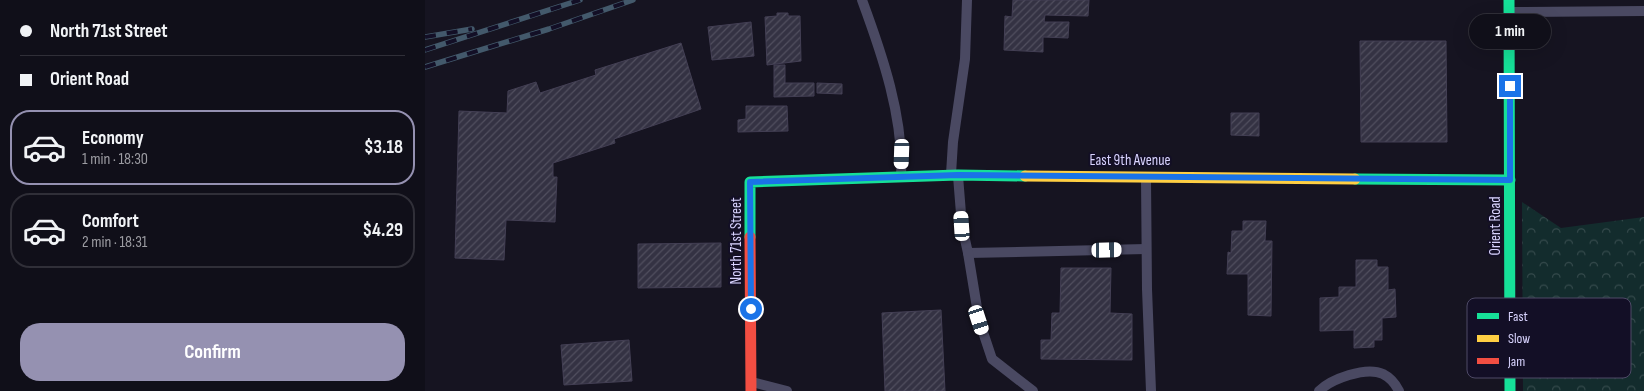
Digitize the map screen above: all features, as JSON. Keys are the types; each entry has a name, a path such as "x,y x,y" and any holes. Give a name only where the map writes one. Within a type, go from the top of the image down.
{"street":[{"name":"Orient Road","path":"1509,0 1510,298"},
{"name":"East 9th Avenue","path":"750,182 954,175 1145,175 1510,180"},
{"name":"North 71st Street","path":"750,182 751,387"},
{"name":"Orient Road","path":"1510,378 1510,391"}],"lane":[{"path":"862,0 881,49 894,108 902,154 901,177"},
{"path":"967,0 965,59 953,142 954,175 962,226 979,320 992,358 1033,391"},
{"path":"1510,12 1644,11"},
{"path":"1145,175 1151,391"},
{"path":"968,252 1146,249"},
{"path":"1319,391 1326,385 1344,376 1365,372 1381,373 1394,382 1399,391"},
{"path":"751,387 787,391"}],"green space":[{"path":"1522,202 1561,228 1644,217 1644,391 1523,391 1523,378 1631,378 1631,298 1523,298"}],"building":[{"path":"1013,0 1089,0 1088,16 1045,15 1044,22 1069,22 1068,38 1043,37 1043,52 1004,50 1005,16 1012,17"},
{"path":"777,13 788,13 788,16 800,16 801,61 767,65 765,17 777,16"},
{"path":"751,22 754,56 712,60 708,27"},
{"path":"1360,41 1446,41 1447,142 1361,142"},
{"path":"681,43 701,109 614,139 615,143 553,163 553,177 557,177 555,222 506,220 504,260 455,258 459,111 507,113 508,91 536,82 540,93 596,75 595,70"},
{"path":"774,65 785,65 785,83 814,83 814,96 774,97"},
{"path":"817,83 842,84 842,94 817,93"},
{"path":"746,106 787,106 788,131 738,132 738,120 746,119"},
{"path":"1231,113 1259,113 1259,136 1231,135"},
{"path":"1243,221 1266,221 1265,241 1272,241 1271,316 1248,315 1248,274 1227,274 1228,252 1231,253 1232,231 1243,231"},
{"path":"721,243 721,287 638,288 638,244"},
{"path":"1356,260 1377,260 1377,267 1388,267 1388,290 1395,289 1396,317 1382,318 1382,340 1374,340 1374,347 1354,348 1354,330 1320,331 1320,298 1339,297 1339,287 1356,287"},
{"path":"1061,268 1111,268 1110,313 1132,314 1132,360 1041,359 1041,340 1051,340 1052,313 1060,313"},
{"path":"941,310 945,391 885,391 882,313"},
{"path":"629,340 632,381 564,385 561,345"}],"railway":[{"path":"425,50 580,0"},
{"path":"425,67 549,29 633,0"},
{"path":"425,37 472,29"}],"traffic: fast":[{"path":"1509,0 1510,298"},
{"path":"750,237 750,182 958,175 1025,176"},
{"path":"1355,179 1510,180"},
{"path":"1510,378 1510,391"}],"traffic: slow":[{"path":"1025,176 1355,179"}],"traffic: jam":[{"path":"750,237 751,391"}],"route":[{"path":"751,309 750,182 958,175 1145,175 1510,180 1510,86"}]}
